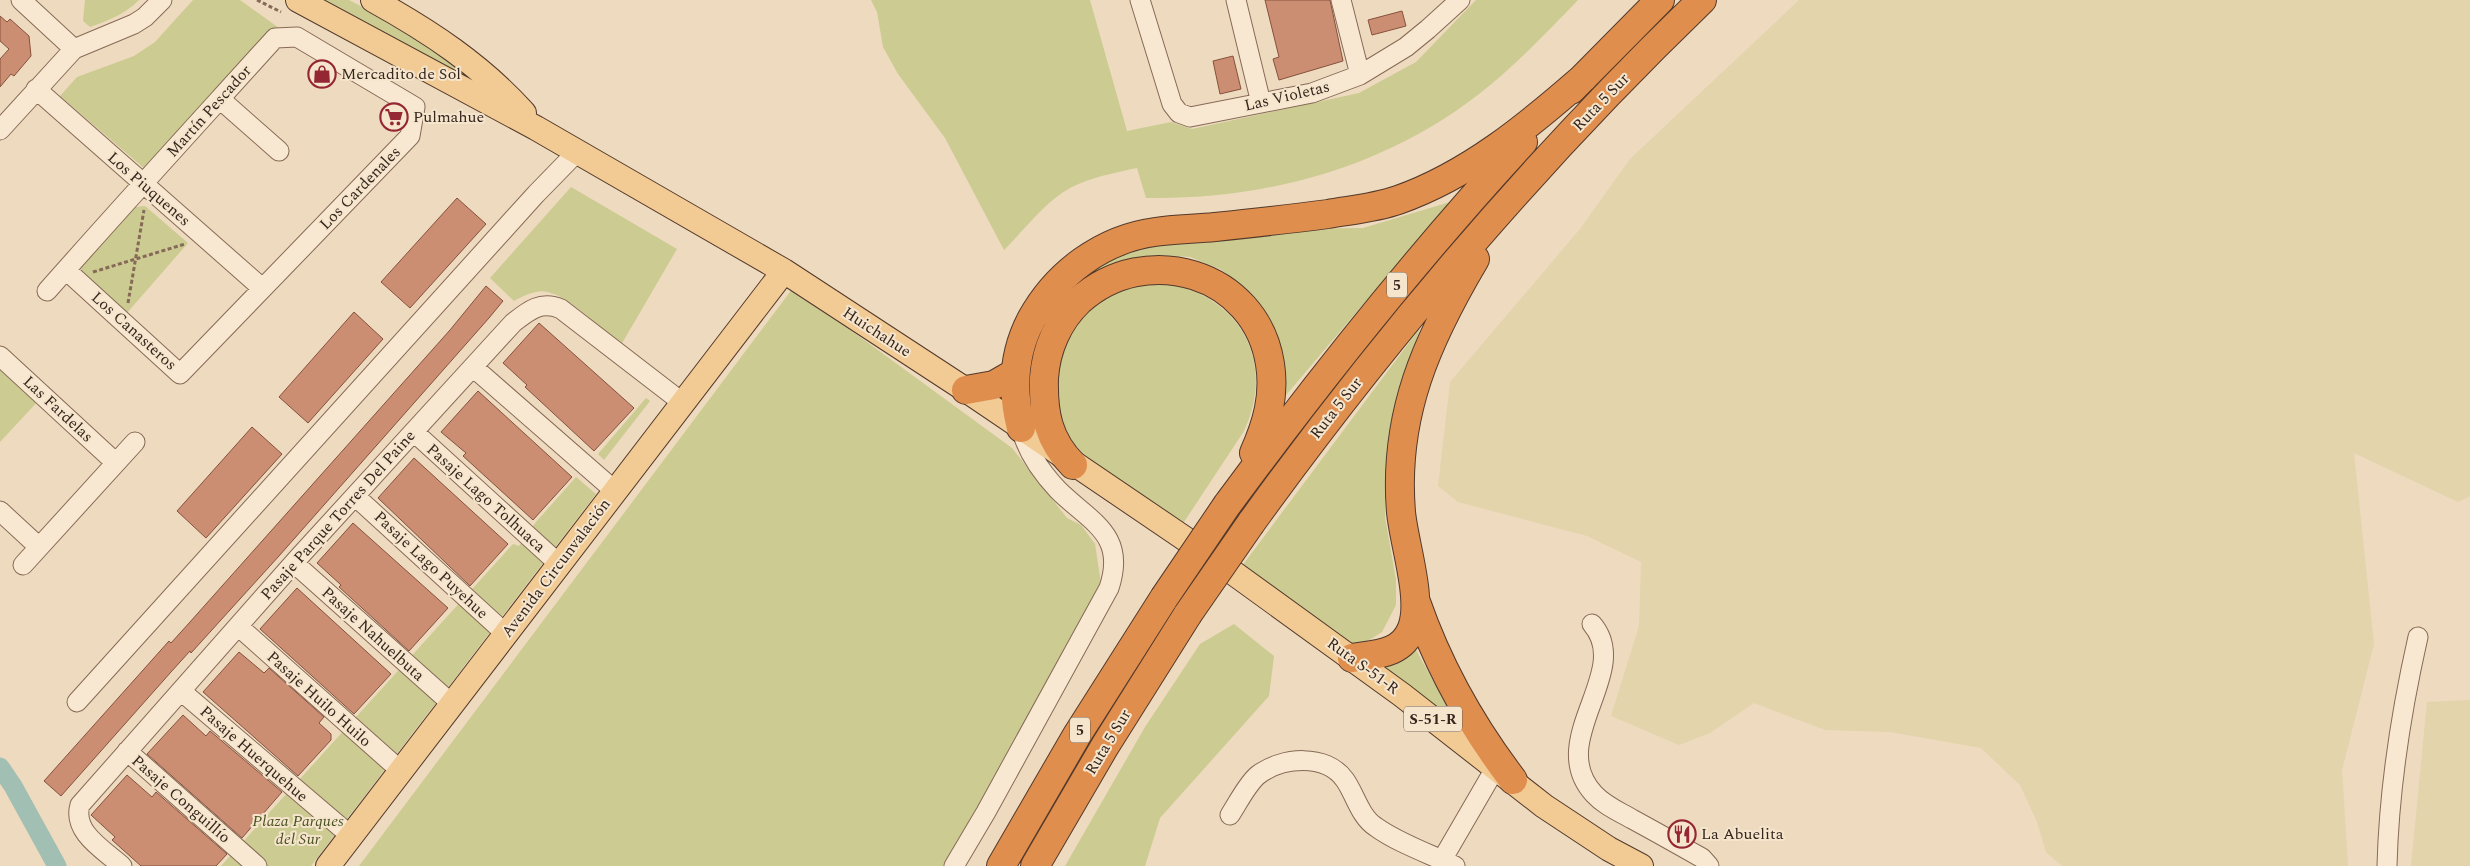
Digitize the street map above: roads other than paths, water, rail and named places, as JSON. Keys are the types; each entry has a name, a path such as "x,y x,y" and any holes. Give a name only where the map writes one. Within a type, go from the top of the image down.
{"highway":[{"name":"Ruta 5 Sur","path":"1002,866 1077,735 1164,598 1227,505 1281,431 1456,215 1583,78 1660,0"},
{"name":"Ruta 5 Sur","path":"1035,866 1105,746 1188,614 1251,523 1371,364 1464,252 1588,114 1702,0"},
{"path":"1021,428 1014,374 1023,339 1042,302 1071,270 1104,248 1120,241 1154,232 1281,220 1354,210 1397,200 1435,184 1504,143 1583,78"},
{"path":"1505,774 1450,685 1428,635 1415,598 1402,521 1400,484 1402,448 1408,405 1424,356 1445,310 1519,190"},
{"path":"1073,464 1052,437 1044,413 1043,400 1048,352 1063,320 1087,294 1117,276 1152,269 1186,272 1216,285 1242,306 1260,333 1270,364 1272,396 1264,428 1251,460 1227,505"},
{"path":"966,390 994,385 1014,374"},
{"path":"1352,658 1382,654 1390,651 1406,639 1414,622 1415,598"}],"main road":[{"name":"Huichahue","path":"298,0 536,128 784,271 966,390 1206,554"},
{"name":"Huichahue","path":"373,0 424,29 454,49 501,90 536,128"},
{"name":"Avenida Circunvalación","path":"328,866 784,271"},
{"name":"Ruta S-51-R","path":"1206,554 1352,658 1505,774 1544,806 1579,830 1641,866"}],"street":[{"path":"21,0 74,49"},
{"path":"0,130 74,49 134,24 162,0"},
{"name":"Las Violetas","path":"1140,0 1169,99 1179,112 1196,117 1312,93 1360,75 1406,46 1452,4"},
{"path":"1236,0 1261,103"},
{"path":"1341,0 1360,75"},
{"name":"Los Cardenales","path":"262,288 410,136 415,107 297,37 275,38"},
{"name":"Martín Pescador","path":"143,184 275,38"},
{"name":"Los Piuquenes","path":"36,89 262,288"},
{"path":"220,99 279,151"},
{"path":"77,702 536,194 577,152"},
{"path":"47,291 70,273 143,184"},
{"name":"Los Canasteros","path":"70,273 180,374 262,288"},
{"name":"Pasaje Parque Torres Del Paine","path":"122,866 84,831 80,825 78,811 80,805 294,563 513,323 536,306 550,305 561,309 683,402"},
{"name":"Las Fardelas","path":"0,356 116,463"},
{"path":"473,367 615,491"},
{"path":"954,866 986,812 1109,588 1112,577 1113,554 1104,532 1045,475 1028,450 1021,428"},
{"name":"Pasaje Lago Tolhuaca","path":"414,432 559,564"},
{"path":"23,565 135,442"},
{"name":"Pasaje Lago Puyehue","path":"355,496 506,634"},
{"path":"0,512 39,547"},
{"name":"Pasaje Nahuelbuta","path":"294,563 452,704"},
{"path":"1592,624 1601,636 1604,651 1579,738 1578,759 1584,779 1603,802 1702,858 1709,866"},
{"name":"Pasaje Huilo Huilo","path":"238,626 401,771"},
{"path":"2387,866 2398,742 2418,637"},
{"name":"Pasaje Huerquehue","path":"181,691 351,836"},
{"name":"Pasaje Conguillío","path":"127,752 257,866"},
{"path":"1230,816 1257,776 1275,765 1298,760 1320,762 1343,777 1358,805 1374,827 1449,863 1505,774"}],"waterway":[{"path":"0,767 13,786 57,866"}],"place":[{"name":"Mercadito de Sol","path":"322,74"},
{"name":"Pulmahue","path":"394,117"},
{"name":"La Abuelita","path":"1682,834"}],"park label":[{"name":"Plaza Parques del Sur","path":"298,830"}]}
